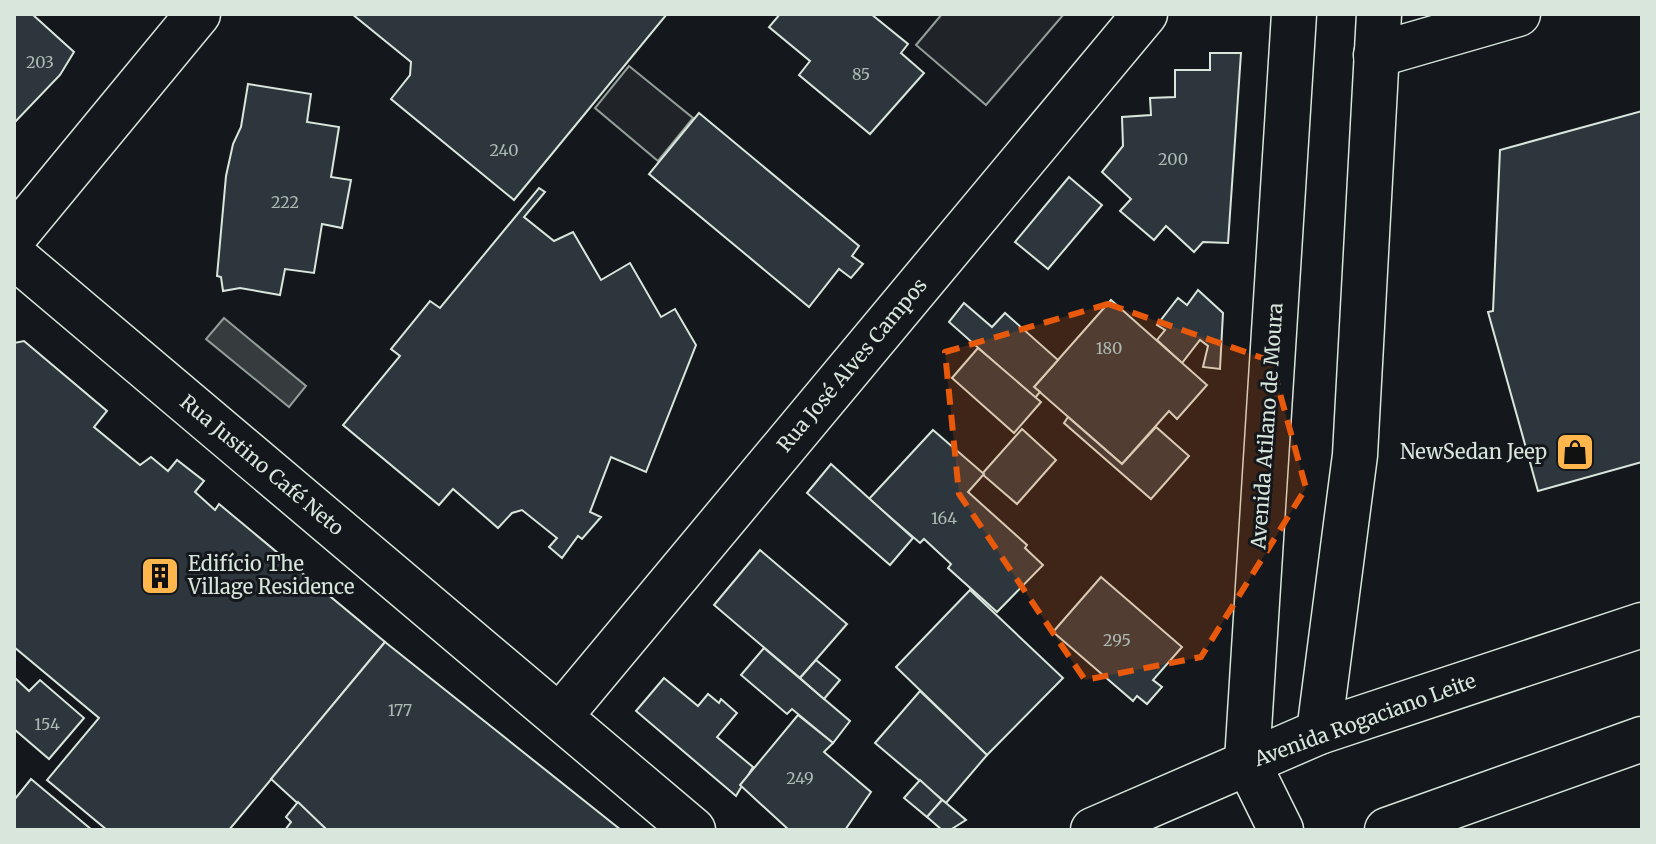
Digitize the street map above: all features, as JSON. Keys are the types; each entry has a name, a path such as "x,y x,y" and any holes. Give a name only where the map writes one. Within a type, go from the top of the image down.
{"street":[{"path":"14,237 198,14"},
{"name":"Rua José Alves Campos","path":"560,716 1145,14"},
{"name":"Avenida Atilano de Moura","path":"1281,830 1247,761 1294,14"},
{"path":"1319,732 1355,455 1378,35 1518,14"},
{"name":"Rua Justino Café Neto","path":"14,256 693,830"},
{"name":"Avenida Rogaciano Leite","path":"1093,830 1319,732 1642,625"},
{"path":"1387,830 1642,739"}],"highlighted area":[{"path":"1108,304 1271,361 1306,488 1201,657 1085,680 959,494 945,352"}],"shaded area":[{"path":"942,14 1064,14 986,105 916,45"},
{"path":"629,66 693,118 658,161 595,108"},
{"path":"224,318 306,386 289,407 206,339"}],"building":[{"path":"14,14 32,14 74,52 60,75 14,123"},
{"path":"352,14 667,14 514,200 391,99 410,75 411,62"},
{"path":"780,14 871,14 908,44 901,53 924,73 870,134 799,75 810,61 769,27"},
{"path":"1210,53 1241,53 1228,243 1203,242 1194,252 1166,226 1154,240 1120,211 1131,199 1102,172 1123,146 1122,117 1151,115 1150,98 1175,97 1175,70 1210,70"},
{"path":"248,84 311,94 307,122 339,127 331,177 351,180 342,228 322,224 314,273 285,269 280,295 240,288 223,291 221,277 217,276 226,176 233,144 241,127"},
{"path":"1642,111 1642,462 1538,491 1488,312 1493,311 1500,150"},
{"path":"699,113 859,246 852,256 863,264 851,278 839,269 809,307 649,174"},
{"path":"1069,177 1102,205 1048,269 1015,242"},
{"path":"539,188 545,192 524,217 554,241 573,232 601,280 630,263 661,317 675,309 696,345 646,472 611,457 590,512 601,517 582,539 578,536 562,558 549,547 557,538 522,510 512,513 498,528 453,489 439,505 343,425 400,356 391,349 430,301 440,308"},
{"path":"1198,290 1223,313 1220,369 1203,367 1208,346 1200,340 1182,363 1157,340 1165,330 1157,325 1178,298 1187,305"},
{"path":"1111,300 1207,385 1177,419 1169,411 1122,464 1034,387"},
{"path":"964,303 992,327 1005,313 1058,360 1034,387 1040,392 1035,398 949,322"},
{"name":"Edifício The Village Residence","path":"24,341 107,411 94,427 140,465 151,457 168,471 177,460 204,481 195,492 215,510 219,504 385,642 229,830 107,830 47,780 99,718 14,647 14,343"},
{"path":"978,348 1041,402 1014,433 952,378"},
{"path":"1068,417 1122,464 1156,427 1189,456 1151,499 1064,423"},
{"path":"1022,429 1056,460 1017,504 982,474"},
{"path":"933,430 984,474 968,492 1027,545 1025,548 1043,565 997,612 948,568 951,564 924,539 920,543 869,499"},
{"path":"831,464 913,538 890,565 807,493"},
{"path":"760,550 847,624 800,678 714,605"},
{"path":"1101,577 1182,647 1153,680 1162,687 1147,704 1137,696 1133,701 1053,632"},
{"path":"970,590 1063,678 987,755 896,667"},
{"path":"385,642 621,830 327,830 271,779"},
{"path":"764,648 850,721 833,743 792,709 787,714 741,675"},
{"path":"816,660 840,680 824,699 800,678"},
{"path":"14,677 29,691 40,680 84,718 49,759 14,729"},
{"path":"664,678 698,706 708,694 719,703 721,699 737,713 717,737 753,767 736,796 636,711"},
{"path":"920,691 987,755 946,803 875,743"},
{"path":"798,715 833,743 824,752 871,792 845,830 789,830 740,785"},
{"path":"31,779 92,830 14,830 14,800"},
{"path":"920,780 942,800 927,817 904,798"},
{"path":"942,800 966,820 950,830 942,830 927,817"},
{"path":"298,802 327,830 285,830 291,822 286,817"}],"place":[{"name":"NewSedan Jeep","path":"1575,452"},
{"name":"Edifício The Village Residence","path":"160,576"}]}
